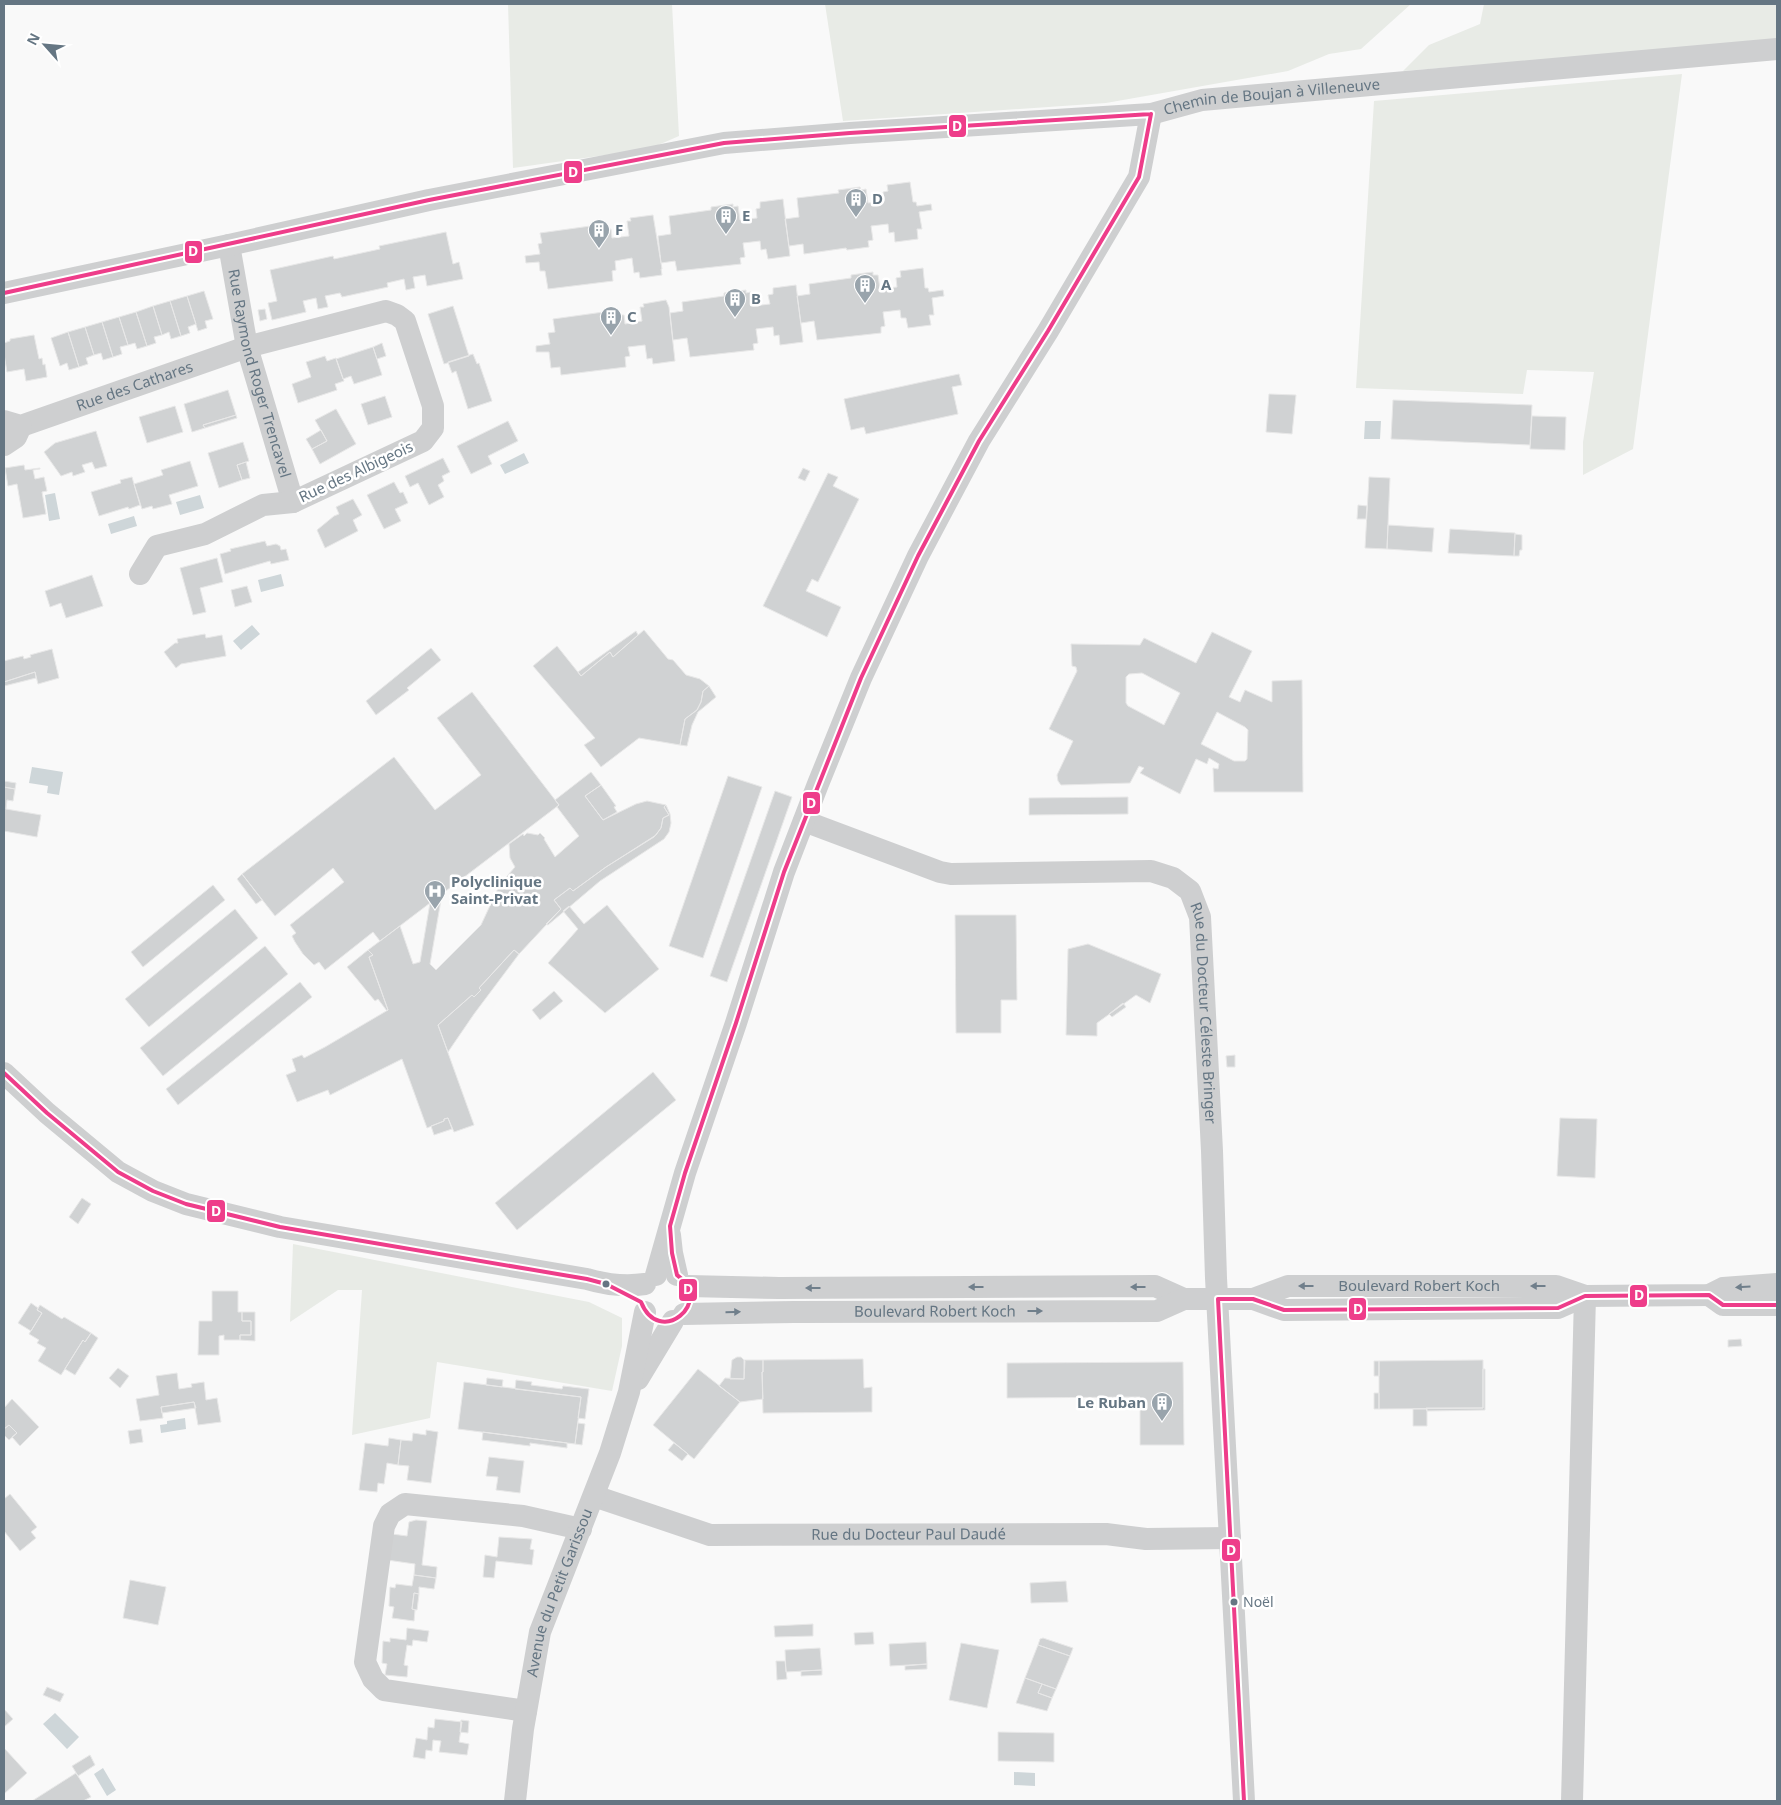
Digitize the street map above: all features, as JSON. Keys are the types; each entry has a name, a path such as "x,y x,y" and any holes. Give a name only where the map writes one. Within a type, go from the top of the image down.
{"street":[{"name":"Chemin de Boujan à Villeneuve","path":"4,293 429,200 724,143 1151,114 1202,100 1777,49"},
{"path":"659,1289 672,1253 670,1226 685,1173 736,1023 784,872 861,678 918,556 979,442 1048,331 1139,177 1151,114"},
{"name":"Rue Raymond Roger Trencavel","path":"229,245 247,346 293,502"},
{"name":"Rue des Albigeois","path":"140,574 157,546 205,534 263,505 293,502 422,440 432,428 433,406 405,321 397,315 386,311 247,346"},
{"name":"Rue des Cathares","path":"4,444 16,437 13,423 247,346"},
{"name":"Rue du Docteur Céleste Bringer","path":"804,821 940,872 951,874 1151,871 1173,878 1190,891 1200,917 1216,1278 1244,1801"},
{"name":"Boulevard Robert Koch","path":"4,1073 47,1113 118,1172 153,1191 186,1204 280,1227 587,1279 606,1284 659,1289 1155,1286 1184,1299"},
{"name":"Boulevard Robert Koch","path":"659,1289 658,1321 679,1318 794,1312 1157,1311 1184,1299 1253,1299 1284,1310 1558,1308 1585,1296 1709,1295 1723,1288 1777,1284"},
{"name":"Avenue du Petit Garissou","path":"515,1801 526,1711 540,1632 610,1453 659,1289 690,1293 688,1308 679,1318 629,1392"},
{"name":"Boulevard Robert Koch","path":"1709,1295 1723,1305 1777,1305"},
{"path":"1572,1801 1585,1296"},
{"name":"Rue du Docteur Paul Daudé","path":"594,1496 710,1535 1106,1534 1146,1539 1230,1538"},
{"path":"526,1711 384,1690 373,1679 365,1662 384,1526 390,1514 405,1504 523,1516 581,1529"}],"shaded area":[{"path":"508,4 672,4 679,136 649,149 513,168"},
{"path":"825,4 1411,4 1361,49 1329,54 1288,71 1106,103 843,121"},
{"path":"1484,4 1777,4 1777,41 1403,71 1429,45 1480,24"},
{"path":"1682,74 1633,449 1583,475 1583,442 1594,372 1527,370 1523,394 1356,388 1374,101"},
{"path":"1365,421 1381,421 1380,439 1364,439"},
{"path":"524,453 529,463 505,474 500,465"},
{"path":"55,493 60,519 49,521 45,495"},
{"path":"200,495 204,508 180,515 176,502"},
{"path":"134,516 137,526 111,534 108,524"},
{"path":"281,574 284,586 261,592 258,580"},
{"path":"252,625 260,634 241,650 233,641"},
{"path":"32,767 63,772 59,795 47,793 48,786 29,783"},
{"path":"293,1244 589,1302 622,1318 622,1346 612,1391 437,1362 430,1418 352,1435 362,1290 338,1290 290,1322"},
{"path":"185,1418 186,1429 161,1433 160,1425 167,1424 167,1421"},
{"path":"55,1713 79,1737 67,1749 43,1724"},
{"path":"103,1768 116,1790 107,1796 94,1774"},
{"path":"1014,1772 1035,1773 1035,1786 1014,1785"}],"building":[{"name":"D","path":"910,182 913,202 916,202 917,206 931,204 932,210 919,212 922,229 917,229 918,239 895,242 894,232 889,233 888,224 871,226 873,240 868,241 869,247 804,254 803,244 789,246 785,219 799,217 797,198 839,193 838,190 860,187 861,190 866,189 868,203 884,201 883,192 888,191 887,185"},
{"name":"E","path":"783,199 790,256 768,259 766,249 761,250 760,241 743,243 745,257 740,258 741,264 677,271 675,261 661,263 658,236 671,234 669,216 711,210 711,207 733,204 733,207 738,206 740,220 757,218 756,209 760,208 760,202"},
{"name":"F","path":"653,215 662,275 640,278 639,272 634,273 632,258 615,261 616,270 612,271 613,281 548,289 545,271 540,271 539,262 526,263 525,256 540,254 538,244 542,243 540,233 605,224 606,230 611,229 612,238 629,236 627,221 631,221 630,218"},
{"path":"446,232 453,264 459,262 463,279 427,286 425,275 413,277 415,288 406,290 404,279 387,283 388,287 342,297 340,293 325,296 328,307 318,309 316,298 303,301 306,312 272,320 268,303 277,301 270,270 333,256 334,259 380,249 379,246"},
{"name":"A","path":"923,268 925,288 928,288 929,292 943,290 944,296 932,298 934,315 929,315 931,325 908,328 906,318 901,318 900,310 883,312 885,326 881,327 881,333 817,340 814,321 801,323 797,296 810,294 809,284 851,278 851,275 873,272 873,275 878,275 880,289 897,287 896,278 901,277 900,271"},
{"name":"B","path":"796,285 803,342 780,345 779,335 774,336 773,327 756,329 758,343 753,344 754,350 690,357 687,338 673,340 670,313 683,311 682,302 724,296 724,293 746,290 746,293 751,292 753,306 770,304 768,295 773,294 773,288"},
{"path":"204,291 213,319 205,321 207,328 198,331 187,296"},
{"path":"187,296 196,324 188,327 190,333 181,336 170,301"},
{"name":"C","path":"666,300 669,307 675,361 653,364 652,358 647,359 645,345 628,347 630,356 625,357 626,367 561,375 560,367 551,368 549,352 536,352 536,346 550,344 548,333 555,332 553,319 618,310 619,315 624,315 625,324 642,321 640,307 644,307 643,304"},
{"path":"170,301 181,336 171,339 169,332 162,335 153,306"},
{"path":"153,306 162,335 154,337 156,343 147,346 136,312"},
{"path":"453,306 469,356 444,364 428,314"},
{"path":"265,309 267,319 260,321 258,310"},
{"path":"136,312 147,346 137,349 135,343 128,345 119,317"},
{"path":"119,317 128,345 120,347 122,354 113,357 102,322"},
{"path":"102,322 113,357 103,360 101,353 94,355 85,327"},
{"path":"85,327 94,355 86,358 88,364 79,367 68,332"},
{"path":"68,332 79,367 69,370 67,363 60,366 51,338"},
{"path":"34,335 39,359 42,358 43,365 45,364 47,377 26,381 24,369 7,372 4,343 10,341 10,339"},
{"path":"382,343 386,356 377,359 373,347"},
{"path":"373,347 382,375 354,384 351,376 343,379 336,359"},
{"path":"473,354 477,364 479,363 492,401 468,409 456,371 452,373 448,362"},
{"path":"325,356 327,361 336,358 344,381 335,384 337,390 298,403 292,384 311,377 306,362"},
{"path":"959,374 962,385 952,387 958,414 866,434 864,427 851,430 844,399"},
{"path":"228,390 236,415 203,425 205,428 192,432 184,404"},
{"path":"1269,394 1296,395 1292,434 1266,432"},
{"path":"385,396 392,417 368,425 361,404"},
{"path":"1393,400 1532,405 1530,445 1391,439"},
{"path":"175,406 183,432 147,443 139,417"},
{"path":"336,409 356,444 320,464 312,449 327,441 315,420"},
{"path":"236,415 237,418 205,428 203,425"},
{"path":"1532,416 1566,417 1565,450 1530,449"},
{"path":"508,421 518,441 488,456 492,464 471,474 457,446"},
{"path":"321,430 327,441 312,449 306,439"},
{"path":"96,431 107,466 95,469 92,462 82,465 85,472 73,476 72,472 61,476 44,452 55,443"},
{"path":"243,442 249,461 237,465 242,480 219,488 208,453"},
{"path":"443,458 450,472 442,476 444,481 438,485 444,497 429,505 418,483 410,487 405,476"},
{"path":"190,461 198,486 169,495 172,504 153,509 152,506 142,509 134,484 163,475 161,470"},
{"path":"246,462 250,478 242,480 237,465"},
{"path":"24,465 25,470 40,468 33,470 35,479 44,477 47,491 42,492 46,514 23,518 17,484 8,486 5,468"},
{"path":"803,468 810,471 805,481 798,478"},
{"path":"828,473 838,477 833,486 859,499 818,582 812,579 806,591 841,607 827,637 763,606"},
{"path":"132,477 140,505 99,516 91,492 121,483 120,480"},
{"path":"1369,477 1390,478 1387,549 1365,548"},
{"path":"394,482 400,493 403,492 408,503 395,509 401,521 384,529 367,495"},
{"path":"353,499 362,515 353,520 358,531 325,548 317,530 339,514 336,507"},
{"path":"1358,505 1367,506 1366,519 1357,519"},
{"path":"1388,525 1434,528 1432,552 1387,549"},
{"path":"1450,529 1515,533 1514,556 1448,553"},
{"path":"1515,534 1522,535 1522,550 1520,550 1519,556 1514,556"},
{"path":"265,541 267,546 276,544 280,546 281,550 286,549 289,560 271,564 270,561 225,574 220,554 231,551 230,549"},
{"path":"217,558 223,582 200,588 206,612 193,615 180,568"},
{"path":"92,575 103,606 66,618 61,603 50,607 45,591"},
{"path":"247,586 252,602 235,607 231,590"},
{"path":"644,630 668,659 673,660 686,675 700,679 709,686 703,691 697,710 685,719 680,745 639,738 601,767 584,745 595,738 533,666 557,646 581,676 610,652 613,657"},
{"path":"636,631 638,635 613,657 610,652 581,676 578,672"},
{"path":"1212,632 1252,651 1229,697 1240,702 1245,690 1272,702 1272,681 1302,680 1303,792 1214,792 1213,768 1218,769 1219,764 1209,758 1207,764 1196,759 1180,794 1140,773 1144,768 1139,766 1130,783 1061,785 1057,775 1073,741 1049,729 1077,671 1076,667 1072,666 1071,644 1140,645 1144,638 1196,663","holes":["1142,673 1180,693 1164,725 1128,706 1126,703 1126,677 1129,674","1217,712 1248,730 1247,759 1245,761 1234,761 1201,744"]},
{"path":"205,634 206,638 222,635 226,656 181,664 176,668 164,652 175,643 178,643 177,639"},
{"path":"431,648 441,660 407,688 409,690 376,715 366,701"},
{"path":"52,649 59,678 38,684 35,672 4,682 4,661 23,656 24,659 31,657 30,655"},
{"path":"35,672 36,678 4,686 4,682"},
{"path":"709,686 716,697 698,712 692,725 687,746 680,745 685,719 697,710 703,691"},
{"path":"472,692 559,805 380,941 373,932 325,970 319,962 314,965 295,942 292,936 296,933 290,925 344,882 333,868 275,916 242,874 394,757 435,810 481,775 437,718"},
{"path":"591,772 601,785 585,796 603,820 636,804 647,801 666,805 664,807 669,815 663,818 661,828 654,837 606,867 573,891 570,888 554,900 561,909 519,954 514,950 479,988 481,990 474,997 472,995 438,1025 474,1125 454,1132 448,1118 427,1128 402,1059 330,1095 328,1090 297,1102 286,1075 296,1071 292,1059 302,1055 304,1058 388,1010 369,957 373,955 368,950 400,926 413,964 420,962 430,903 442,894 430,964 436,970 481,925 500,884 515,867 510,858 509,844 523,834 524,836 527,833 538,835 540,833 545,838 555,857 579,836 557,807 559,805 555,800"},
{"path":"728,776 762,787 703,958 669,946"},
{"path":"4,781 16,783 15,789 4,787"},
{"path":"601,785 616,806 614,807 617,812 603,820 585,796"},
{"path":"4,787 15,789 13,801 7,800 6,809 41,815 37,837 4,831"},
{"path":"775,791 792,797 727,982 710,976"},
{"path":"1128,797 1128,814 1029,815 1029,798"},
{"path":"666,805 670,814 671,823 669,832 664,839 600,881 548,925 546,924 561,909 554,900 570,888 573,891 656,835 661,828 663,818 669,815 664,807"},
{"path":"242,874 262,900 256,904 237,879"},
{"path":"213,885 225,900 143,967 131,952"},
{"path":"607,905 659,969 605,1013 548,963 578,929 563,911 569,906 584,924"},
{"path":"235,909 258,938 149,1027 125,999"},
{"path":"955,915 1016,915 1017,1000 1001,1000 1001,1033 956,1033"},
{"path":"1088,944 1161,974 1150,1003 1136,995 1097,1023 1097,1036 1066,1035 1068,949"},
{"path":"265,946 288,974 163,1076 140,1048"},
{"path":"368,950 373,955 369,957 387,1011 378,999 375,1001 347,967"},
{"path":"514,950 519,954 448,1052 438,1025 472,995 474,997 481,990 479,988"},
{"path":"300,982 312,997 178,1105 166,1089"},
{"path":"554,991 563,1001 540,1020 532,1010"},
{"path":"1123,1003 1126,1007 1112,1017 1109,1014"},
{"path":"1235,1055 1235,1067 1227,1067 1226,1056"},
{"path":"653,1072 676,1100 517,1230 495,1203"},
{"path":"448,1118 452,1129 434,1135 431,1126"},
{"path":"1560,1118 1597,1119 1595,1178 1557,1176"},
{"path":"82,1198 91,1204 78,1224 69,1217"},
{"path":"212,1291 238,1291 238,1312 242,1312 242,1321 251,1321 251,1335 240,1335 240,1340 224,1340 224,1335 219,1336 219,1355 198,1355 199,1321 212,1321"},
{"path":"31,1303 42,1313 31,1331 18,1323"},
{"path":"40,1305 62,1319 64,1317 91,1333 85,1342 83,1340 61,1375 38,1361 46,1348 37,1343 39,1340 29,1334 42,1313 37,1310"},
{"path":"242,1312 255,1312 255,1341 240,1340 240,1335 251,1335 251,1321 242,1321"},
{"path":"91,1333 98,1338 75,1375 65,1369 83,1340 85,1342"},
{"path":"1741,1339 1742,1346 1728,1347 1728,1340"},
{"path":"741,1357 745,1361 744,1379 730,1379 732,1360"},
{"path":"863,1359 864,1388 872,1387 872,1412 763,1413 763,1360"},
{"path":"744,1360 763,1360 763,1399 740,1402 719,1386 725,1378 744,1379"},
{"path":"1483,1360 1483,1408 1379,1409 1379,1361"},
{"path":"1374,1361 1379,1361 1379,1376 1374,1376"},
{"name":"Le Ruban","path":"1183,1362 1184,1445 1140,1445 1140,1397 1007,1398 1007,1363"},
{"path":"118,1368 129,1376 120,1388 109,1378"},
{"path":"698,1369 740,1402 694,1459 653,1425"},
{"path":"1483,1369 1485,1369 1485,1410 1427,1411 1426,1408 1483,1408"},
{"path":"177,1373 179,1389 192,1387 191,1384 204,1382 206,1400 217,1398 221,1422 198,1425 194,1402 161,1407 163,1418 140,1421 136,1399 159,1395 156,1376"},
{"path":"487,1378 503,1380 502,1387 486,1385"},
{"path":"516,1380 532,1382 531,1385 562,1389 563,1386 589,1389 585,1419 578,1418 581,1397 515,1389"},
{"path":"464,1382 581,1397 575,1444 458,1429"},
{"path":"1374,1393 1379,1393 1379,1409 1374,1409"},
{"path":"12,1399 39,1427 20,1446 12,1437 17,1433 9,1425 4,1429 4,1408"},
{"path":"194,1402 196,1408 162,1413 161,1407"},
{"path":"1413,1409 1427,1409 1427,1426 1413,1426"},
{"path":"578,1423 585,1424 582,1445 575,1444"},
{"path":"9,1425 17,1433 9,1440 4,1435 4,1429"},
{"path":"141,1429 143,1442 130,1444 128,1431"},
{"path":"426,1430 438,1432 431,1483 407,1480 409,1466 398,1465 401,1440 412,1441 413,1433 426,1435"},
{"path":"483,1432 567,1443 567,1448 530,1443 530,1446 482,1440"},
{"path":"389,1438 401,1440 398,1465 387,1463 384,1484 378,1483 377,1492 359,1490 365,1443 388,1446"},
{"path":"674,1443 688,1454 682,1461 668,1450"},
{"path":"489,1457 524,1461 520,1493 496,1490 498,1477 486,1476"},
{"path":"10,1494 37,1527 31,1532 36,1538 20,1551 4,1531 4,1499"},
{"path":"416,1520 427,1521 422,1565 437,1567 436,1578 414,1575 415,1564 387,1560 392,1534 407,1536 409,1522"},
{"path":"499,1537 532,1539 530,1549 534,1550 532,1565 496,1561 494,1578 483,1577 485,1555 497,1557"},
{"path":"414,1575 436,1578 434,1589 419,1587 419,1594 414,1593 412,1609 415,1610 414,1621 392,1618 394,1607 389,1606 390,1587 395,1588 396,1584 412,1586"},
{"path":"130,1580 166,1587 158,1625 123,1618"},
{"path":"1066,1581 1068,1602 1031,1603 1030,1583"},
{"path":"414,1593 419,1594 417,1610 412,1609"},
{"path":"813,1624 813,1636 775,1637 774,1626"},
{"path":"407,1628 429,1631 427,1642 413,1640 412,1646 407,1645 404,1665 408,1666 407,1677 385,1675 387,1664 382,1663 383,1641 390,1642 390,1638 406,1640"},
{"path":"873,1632 874,1644 855,1645 854,1633"},
{"path":"1043,1638 1073,1648 1070,1656 1038,1645 1040,1639"},
{"path":"926,1642 927,1664 890,1666 889,1644"},
{"path":"961,1643 999,1650 987,1708 949,1700"},
{"path":"1038,1645 1070,1656 1056,1689 1025,1678"},
{"path":"820,1648 822,1670 786,1672 785,1650"},
{"path":"776,1661 785,1661 787,1679 777,1680"},
{"path":"927,1664 927,1669 905,1670 905,1666"},
{"path":"822,1670 822,1675 801,1676 801,1671"},
{"path":"1025,1678 1042,1684 1038,1693 1052,1698 1047,1711 1016,1703"},
{"path":"1042,1684 1056,1689 1052,1698 1038,1693"},
{"path":"47,1687 64,1694 60,1702 43,1695"},
{"path":"4,1709 13,1719 4,1727"},
{"path":"435,1719 462,1722 459,1742 469,1744 467,1755 439,1752 441,1741 433,1740 432,1751 426,1750 425,1759 413,1757 416,1738 427,1740 428,1727 434,1728"},
{"path":"461,1720 469,1721 468,1733 460,1732"},
{"path":"998,1732 1054,1733 1054,1762 998,1761"},
{"path":"5,1749 27,1773 4,1794 4,1751"},
{"path":"90,1755 95,1765 78,1776 72,1766"},
{"path":"76,1773 91,1797 83,1801 32,1801"}],"transit line":[{"name":"D","path":"4,293 429,200 724,143 1151,114"},
{"name":"D","path":"4,1073 47,1113 118,1172 153,1191 186,1204 280,1227 587,1279 606,1284 641,1302 649,1315 660,1321 670,1321 680,1316 687,1308 690,1297 687,1286 677,1275 672,1253 670,1226 685,1173 736,1023 784,872 861,678 918,556 979,441 1048,331 1139,177 1151,114"},
{"name":"D","path":"1218,1299 1253,1299 1284,1310 1558,1308 1585,1296 1709,1295 1723,1305 1777,1305"},
{"name":"D","path":"1218,1299 1244,1801"}],"place":[{"name":"D","path":"856,218"},
{"name":"E","path":"726,235"},
{"name":"F","path":"599,249"},
{"name":"A","path":"865,304"},
{"name":"B","path":"735,318"},
{"name":"C","path":"611,336"},
{"name":"Polyclinique Saint-Privat","path":"435,910"},
{"name":"Le Ruban","path":"1162,1422"},
{"name":"Noël","path":"1234,1602"}]}
